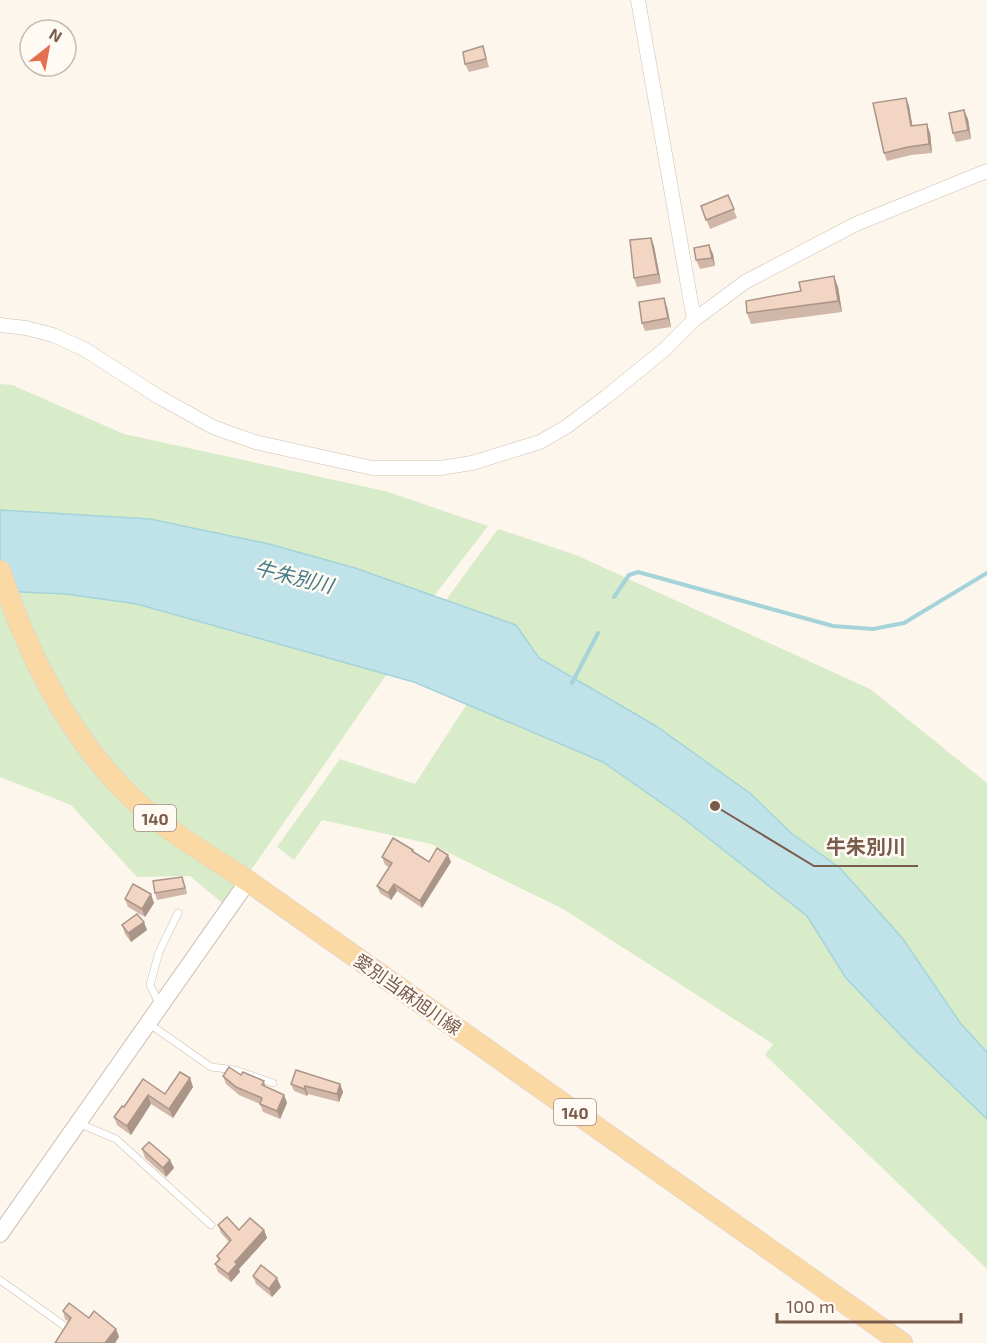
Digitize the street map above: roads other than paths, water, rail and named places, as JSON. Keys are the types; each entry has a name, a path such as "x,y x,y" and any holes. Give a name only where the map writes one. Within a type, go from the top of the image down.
{"main road":[{"name":"愛別当麻旭川線","path":"0,571 21,632 44,681 80,736 108,773 163,825 248,881 902,1343"}],"street":[{"path":"638,0 694,320"},
{"path":"0,325 44,333 84,349 159,398 213,427 255,442 372,468 441,468 472,463 540,442 566,427 606,397 664,350 694,320 746,282 856,224 987,171"},
{"path":"0,1234 248,881"}],"lane":[{"path":"160,1006 150,985 159,952 177,913"},
{"path":"148,1023 211,1067 235,1070 273,1083"},
{"path":"78,1123 116,1139 211,1225"},
{"path":"0,1280 66,1327"}],"water":[{"name":"牛朱別川","path":"0,510 150,519 269,544 355,568 516,625 539,658 656,726 751,794 791,833 840,868 903,939 961,1024 987,1052 987,1119 909,1044 846,978 807,916 683,818 603,762 414,682 137,604 66,594 0,591"}],"waterway":[{"path":"614,597 629,575 638,572 833,626 873,629 904,623 987,573"},
{"path":"572,683 598,633"}],"place":[{"name":"牛朱別川","path":"715,806"}]}
